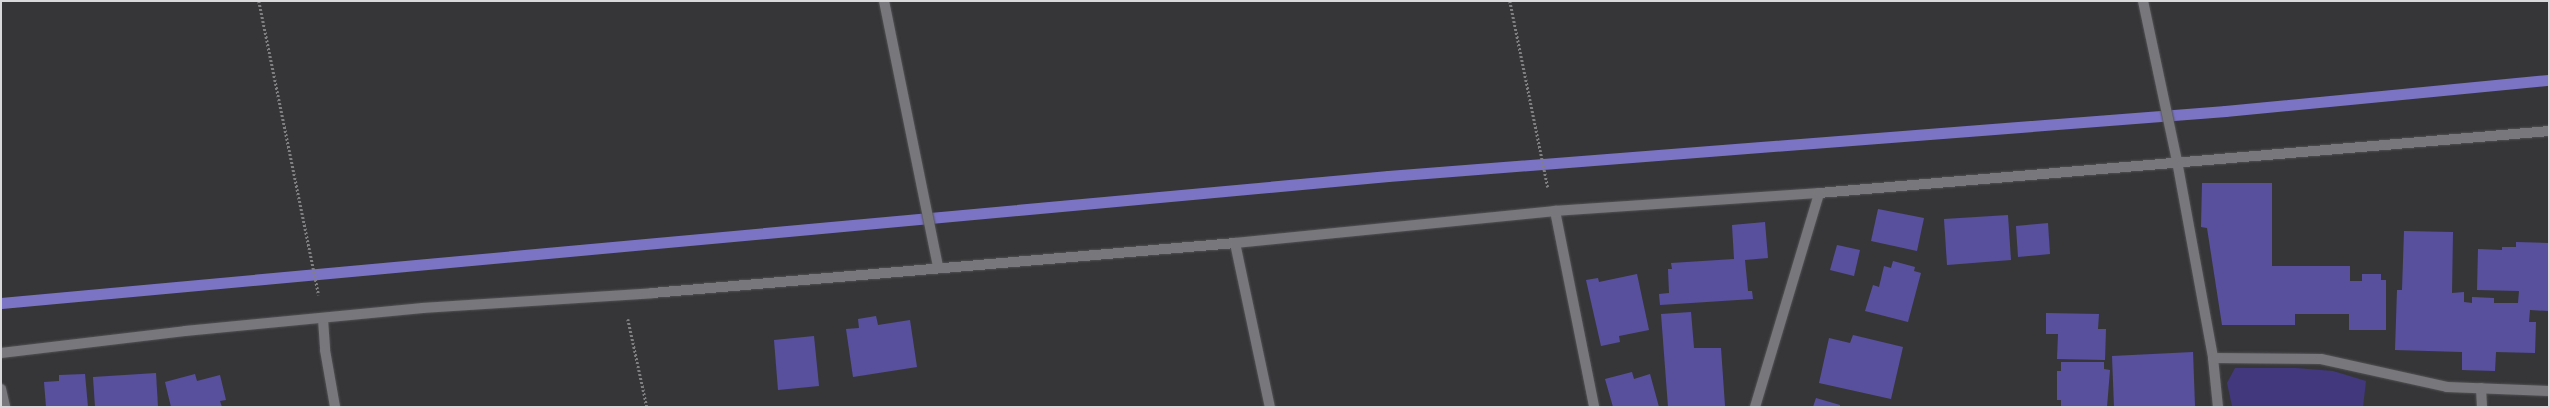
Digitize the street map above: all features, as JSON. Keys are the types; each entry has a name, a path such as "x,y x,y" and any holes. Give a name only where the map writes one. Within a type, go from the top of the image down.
{"street":[{"path":"884,1 938,267"},
{"path":"2143,1 2178,160 2213,358 2218,407"},
{"path":"1,353 185,331 323,319 423,308 623,295 938,267 1235,243 1554,211 1819,193 2178,160 2549,131"},
{"path":"1755,407 1819,193"},
{"path":"1554,211 1594,407"},
{"path":"1235,243 1270,407"},
{"path":"323,319 325,350 335,407"},
{"path":"2213,358 2321,359 2446,387 2549,391"},
{"path":"2481,388 2482,407"},
{"path":"1,389 5,407"}],"path":[{"path":"259,1 323,319"},
{"path":"1510,1 1554,211"},
{"path":"623,295 647,407"}],"shaded area":[{"path":"2235,368 2296,368 2333,371 2366,381 2363,407 2232,406 2227,383"}],"building":[{"path":"2202,183 2272,183 2272,266 2350,266 2350,281 2362,281 2362,274 2381,274 2381,280 2386,280 2386,330 2349,330 2349,314 2295,314 2295,325 2222,325 2207,228 2201,227"},
{"path":"1878,209 1924,218 1917,251 1871,241"},
{"path":"2008,215 2011,260 1947,265 1944,219"},
{"path":"1765,222 1768,258 1745,260 1748,291 1752,291 1753,299 1660,305 1659,294 1669,293 1668,269 1672,269 1671,263 1734,259 1732,225"},
{"path":"2048,223 2050,254 2018,257 2016,226"},
{"path":"2404,231 2453,232 2452,293 2464,292 2464,302 2472,303 2472,297 2494,298 2494,303 2518,303 2519,291 2477,290 2478,249 2502,250 2502,247 2516,247 2516,242 2549,243 2549,311 2530,310 2529,322 2536,322 2535,353 2496,352 2495,371 2462,370 2462,352 2395,350 2397,290 2402,290"},
{"path":"1837,245 1860,250 1854,276 1830,270"},
{"path":"1893,261 1915,267 1914,271 1921,273 1908,322 1865,311 1873,285 1879,287 1884,266 1891,268"},
{"path":"1637,274 1649,330 1619,336 1620,342 1601,346 1586,280 1598,278 1599,282"},
{"path":"1691,312 1694,348 1721,348 1725,406 1668,407 1661,314"},
{"path":"2046,313 2099,314 2098,329 2106,329 2105,360 2057,359 2058,334 2046,334"},
{"path":"876,316 878,325 910,320 917,367 853,377 846,329 859,328 858,319"},
{"path":"1853,335 1903,347 1891,399 1819,383 1829,338 1850,343"},
{"path":"814,336 819,386 778,390 774,340"},
{"path":"2193,352 2195,406 2114,407 2112,356"},
{"path":"2061,362 2104,362 2104,369 2110,370 2107,407 2061,407 2061,400 2057,400 2057,371 2061,371"},
{"path":"1632,372 1634,379 1650,374 1659,407 1613,407 1605,379"},
{"path":"156,373 158,407 95,407 93,377"},
{"path":"85,374 88,407 46,407 44,382 59,381 59,375"},
{"path":"195,374 197,381 220,375 226,400 220,401 222,407 171,407 165,382"},
{"path":"1816,398 1840,405 1840,407 1813,407"}],"waterway":[{"path":"1,303 1388,176 2225,111 2549,80"}]}
